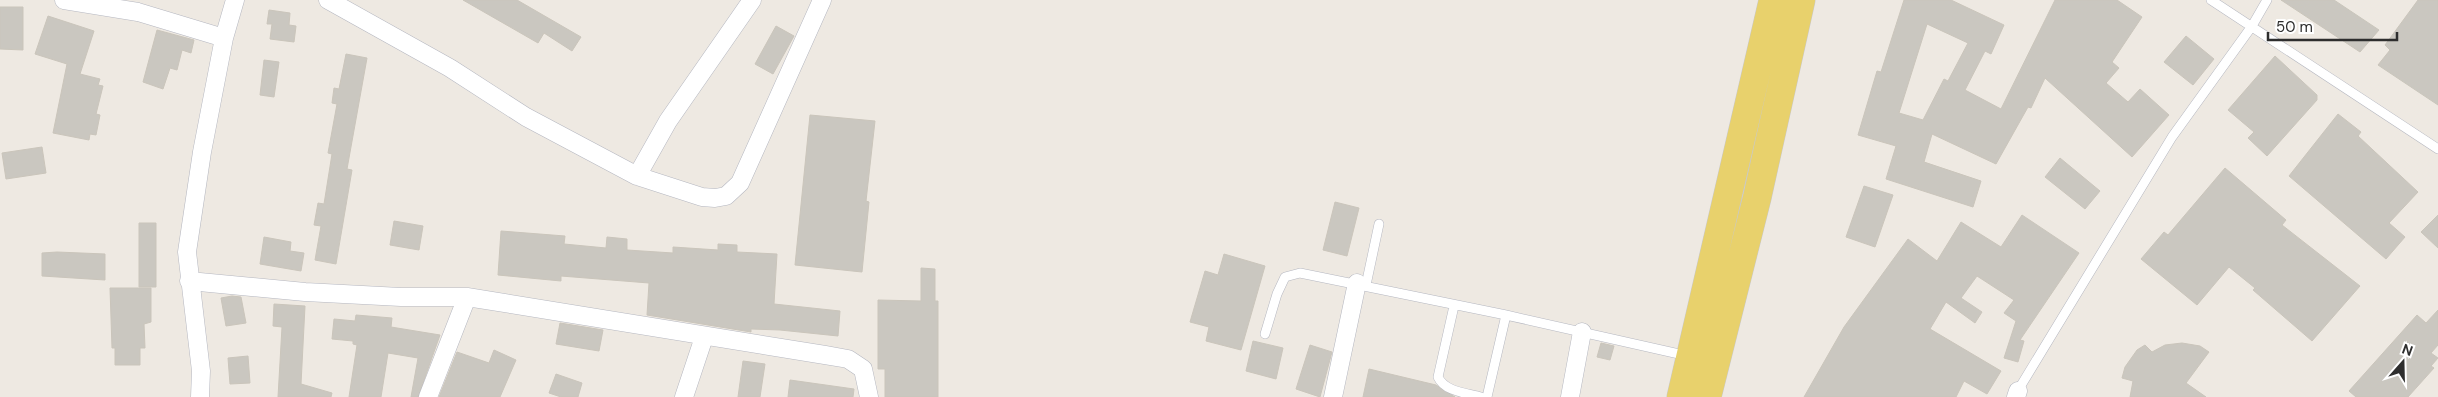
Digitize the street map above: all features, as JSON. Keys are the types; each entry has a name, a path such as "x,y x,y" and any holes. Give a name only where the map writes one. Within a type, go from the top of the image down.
{"main road":[{"path":"1681,397 1773,0"},
{"path":"1707,397 1757,198 1801,0"}],"street":[{"path":"64,0 138,12 224,38"},
{"path":"200,397 201,372 189,281 188,243 202,152 224,38 235,0"},
{"path":"328,0 450,68 526,117 636,176 702,197 715,198 726,196 734,191 740,183 822,0"},
{"path":"636,176 668,121 752,0"},
{"path":"189,281 304,292 401,297 467,297 848,359 863,368 869,397"},
{"path":"1338,396 1361,284"},
{"path":"428,397 467,297"},
{"path":"1570,397 1582,332"},
{"path":"684,397 704,337"}],"lane":[{"path":"2211,0 2438,148"},
{"path":"2019,395 2172,137 2252,26 2267,0"},
{"path":"1361,284 1379,224"},
{"path":"1265,334 1277,294 1285,276 1300,273 1361,284 1454,306 1506,315 1690,356"},
{"path":"1454,306 1438,377 1441,383 1451,389 1482,397"},
{"path":"1487,397 1506,315"}],"building":[{"path":"463,0 517,0 581,37 572,51 544,33 538,43"},
{"path":"1904,0 1951,0 2004,25 1991,54 1985,51 1965,90 2001,109 2055,0 2117,0 2142,17 2112,62 2119,68 2106,83 2128,102 2140,89 2169,115 2132,157 2045,78 2031,108 2028,107 1996,164 1932,134 1924,162 1981,181 1973,207 1886,179 1896,146 1858,135 1877,71 1881,72","holes":["1927,24 1968,43 1948,81 1944,79 1923,120 1899,113"]},
{"path":"2281,0 2334,0 2379,30 2360,52"},
{"path":"2418,0 2438,0 2438,105 2378,65 2390,50 2385,45"},
{"path":"0,7 23,7 23,50 0,49"},
{"path":"269,10 290,13 289,25 296,26 294,42 270,39 272,24 267,24"},
{"path":"48,16 94,31 80,74 100,79 98,85 103,86 96,114 100,115 96,135 90,134 89,140 53,133 67,64 35,54"},
{"path":"776,26 794,36 773,74 755,64"},
{"path":"157,30 194,40 191,53 182,50 177,70 170,68 163,89 143,82"},
{"path":"2186,36 2214,59 2193,85 2164,62"},
{"path":"346,54 367,58 347,169 352,170 336,264 315,260 321,226 314,225 318,203 324,204 332,154 328,153 337,104 332,103 334,88 339,89"},
{"path":"2275,56 2317,95 2317,100 2267,156 2248,138 2254,132 2228,110"},
{"path":"264,60 279,62 274,97 260,95"},
{"path":"2338,114 2361,132 2358,136 2418,192 2389,223 2405,237 2386,259 2289,176"},
{"path":"810,115 875,121 866,201 869,202 862,272 795,265"},
{"path":"42,147 46,173 6,179 2,153"},
{"path":"2060,158 2100,191 2085,209 2045,177"},
{"path":"2225,168 2286,220 2282,225 2360,286 2312,341 2253,290 2255,288 2229,267 2197,305 2141,259 2164,232 2168,235"},
{"path":"1864,186 1893,195 1875,247 1846,237"},
{"path":"1335,202 1359,208 1347,256 1323,250"},
{"path":"2022,215 2079,253 2020,340 2024,341 2018,362 2004,358 2016,321 2004,313 2014,300 1977,276 1961,298 1982,312 1975,323 1946,302 1930,329 2001,371 1987,394 1964,381 1956,397 1804,397 1844,327 1908,239 1937,261 1961,222 2001,247"},
{"path":"2438,215 2438,248 2421,232"},
{"path":"394,221 423,226 419,250 390,245"},
{"path":"139,223 156,223 156,287 139,287"},
{"path":"501,231 565,236 564,244 606,248 607,237 627,239 627,250 673,253 673,247 718,250 718,244 737,245 737,252 777,254 774,304 840,311 838,336 780,330 751,329 751,332 647,315 649,283 561,276 561,281 498,275"},
{"path":"264,237 291,242 290,251 304,253 301,271 260,264"},
{"path":"42,253 105,254 105,280 42,276"},
{"path":"1224,254 1265,266 1241,350 1206,341 1209,327 1190,322 1205,271 1218,275"},
{"path":"921,268 935,269 935,301 938,301 938,397 885,397 885,369 878,369 878,300 921,301"},
{"path":"110,288 151,288 151,322 144,324 145,348 140,348 140,365 115,365 115,348 112,348"},
{"path":"241,297 246,323 226,326 221,298"},
{"path":"274,304 305,306 301,384 332,393 331,397 278,397 282,327 273,326"},
{"path":"2438,310 2438,345 2431,353 2438,358 2431,366 2434,368 2408,397 2356,397 2349,391 2417,315 2426,323"},
{"path":"356,315 392,318 391,327 440,335 418,397 411,397 418,358 388,353 381,397 349,397 357,345 353,344 353,341 332,339 334,319 355,321"},
{"path":"560,323 603,330 599,351 556,344"},
{"path":"1253,341 1283,348 1276,379 1246,371"},
{"path":"1601,343 1614,346 1610,360 1597,357"},
{"path":"2182,343 2200,346 2209,352 2186,383 2206,397 2130,397 2133,381 2122,378 2125,367 2137,350 2145,345 2152,352 2165,345"},
{"path":"1310,345 1332,352 1320,397 1296,389"},
{"path":"494,350 516,360 500,397 439,397 457,352 489,363"},
{"path":"248,356 250,383 230,384 228,358"},
{"path":"743,361 765,364 760,397 738,397"},
{"path":"1369,369 1436,385 1455,397 1363,397"},
{"path":"556,374 582,383 578,397 561,397 549,393"},
{"path":"790,380 854,389 853,397 788,397"}]}
